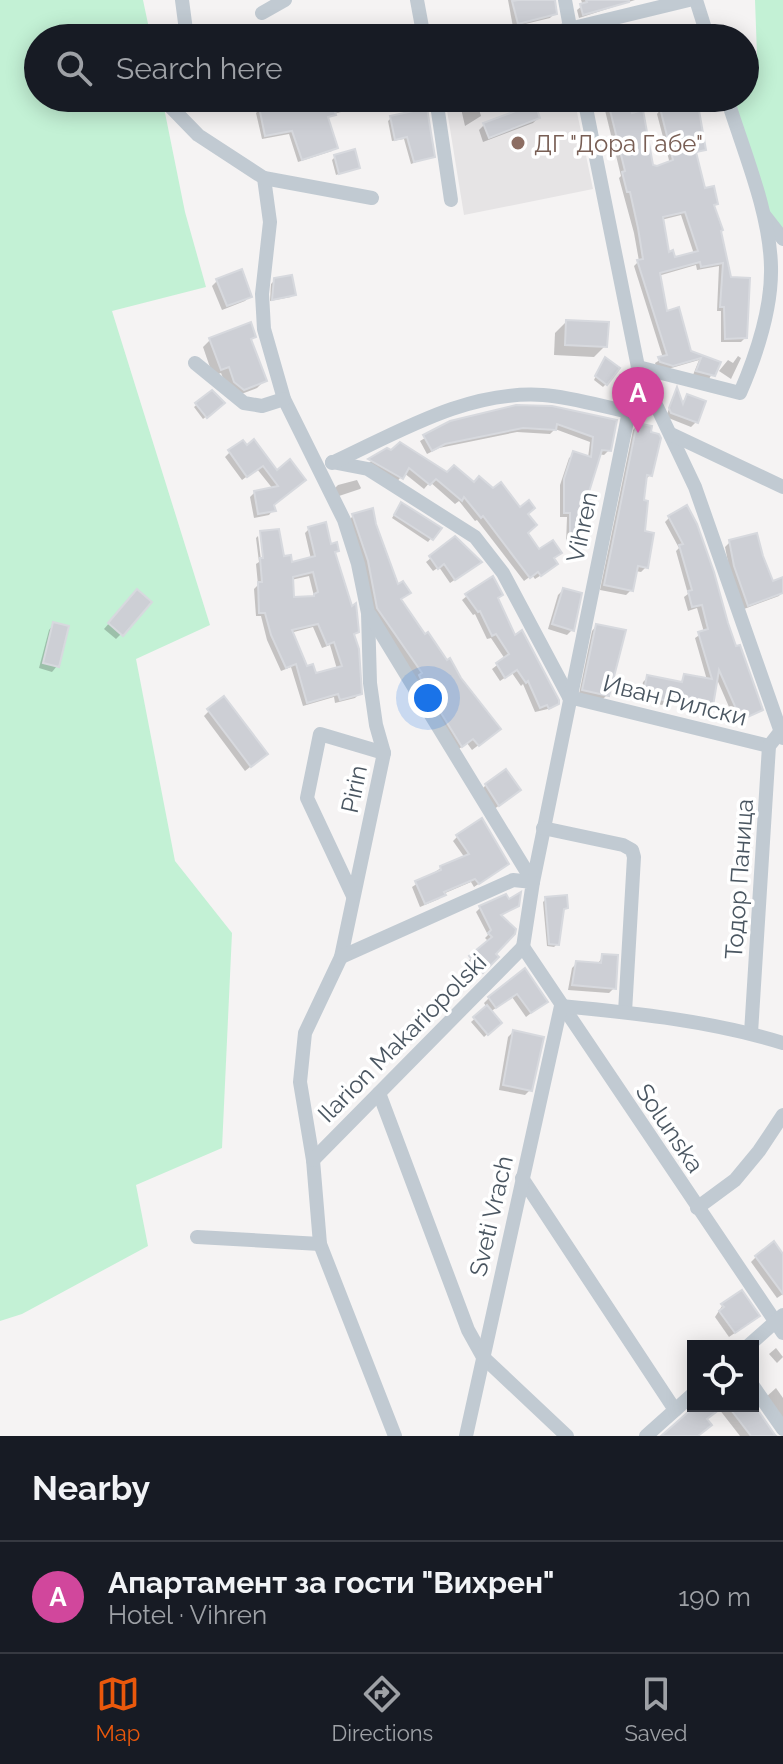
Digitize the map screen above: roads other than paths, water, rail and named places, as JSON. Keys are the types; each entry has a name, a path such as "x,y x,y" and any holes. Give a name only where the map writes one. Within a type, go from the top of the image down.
{"street":[{"path":"182,0 185,24"},
{"path":"262,13 285,0"},
{"path":"417,0 421,24"},
{"path":"565,0 570,24"},
{"path":"604,24 689,0"},
{"path":"696,0 704,24"},
{"path":"177,112 198,135 264,178 372,198"},
{"path":"438,112 451,200"},
{"path":"587,112 638,367 695,487 778,739"},
{"path":"638,367 740,393 755,359 771,267 762,212 731,112"},
{"name":"Pirin","path":"264,178 270,222 262,294 264,329 284,399 344,520 358,564 368,613 370,683 384,753 341,957 305,1033 300,1082 313,1160 320,1244 395,1436"},
{"path":"762,212 783,239"},
{"path":"195,363 244,403 262,406 284,399"},
{"name":"Vihren","path":"523,947 543,828 638,367"},
{"path":"316,468 452,407 479,400 543,395 629,412"},
{"path":"671,434 783,487"},
{"path":"332,462 368,469 475,537 503,573 569,697"},
{"path":"368,613 533,882"},
{"name":"Иван Рилски","path":"569,697 778,739"},
{"path":"353,896 307,798 320,734 384,753"},
{"name":"Тодор Паница","path":"751,1033 778,739"},
{"path":"543,828 623,845 632,850 625,1012"},
{"path":"341,957 513,880 533,882"},
{"name":"Solunska","path":"523,947 697,1208 780,1323"},
{"name":"Ilarion Makariopolski","path":"313,1160 523,947"},
{"path":"561,1006 625,1012 751,1033 783,1043"},
{"name":"Sveti Vrach","path":"466,1436 561,1006"},
{"path":"379,1093 468,1330 483,1357 567,1436"},
{"path":"697,1208 735,1180 783,1115"},
{"path":"522,1178 675,1410"},
{"path":"197,1237 320,1244"},
{"path":"756,1340 780,1323"},
{"path":"759,1395 783,1429"},
{"path":"646,1436 687,1399"}],"place":[{"name":"ДГ \"Дора Габе\"","path":"518,143"},
{"name":"Апартамент за гости \"Вихрен\"","path":"638,433"}]}
